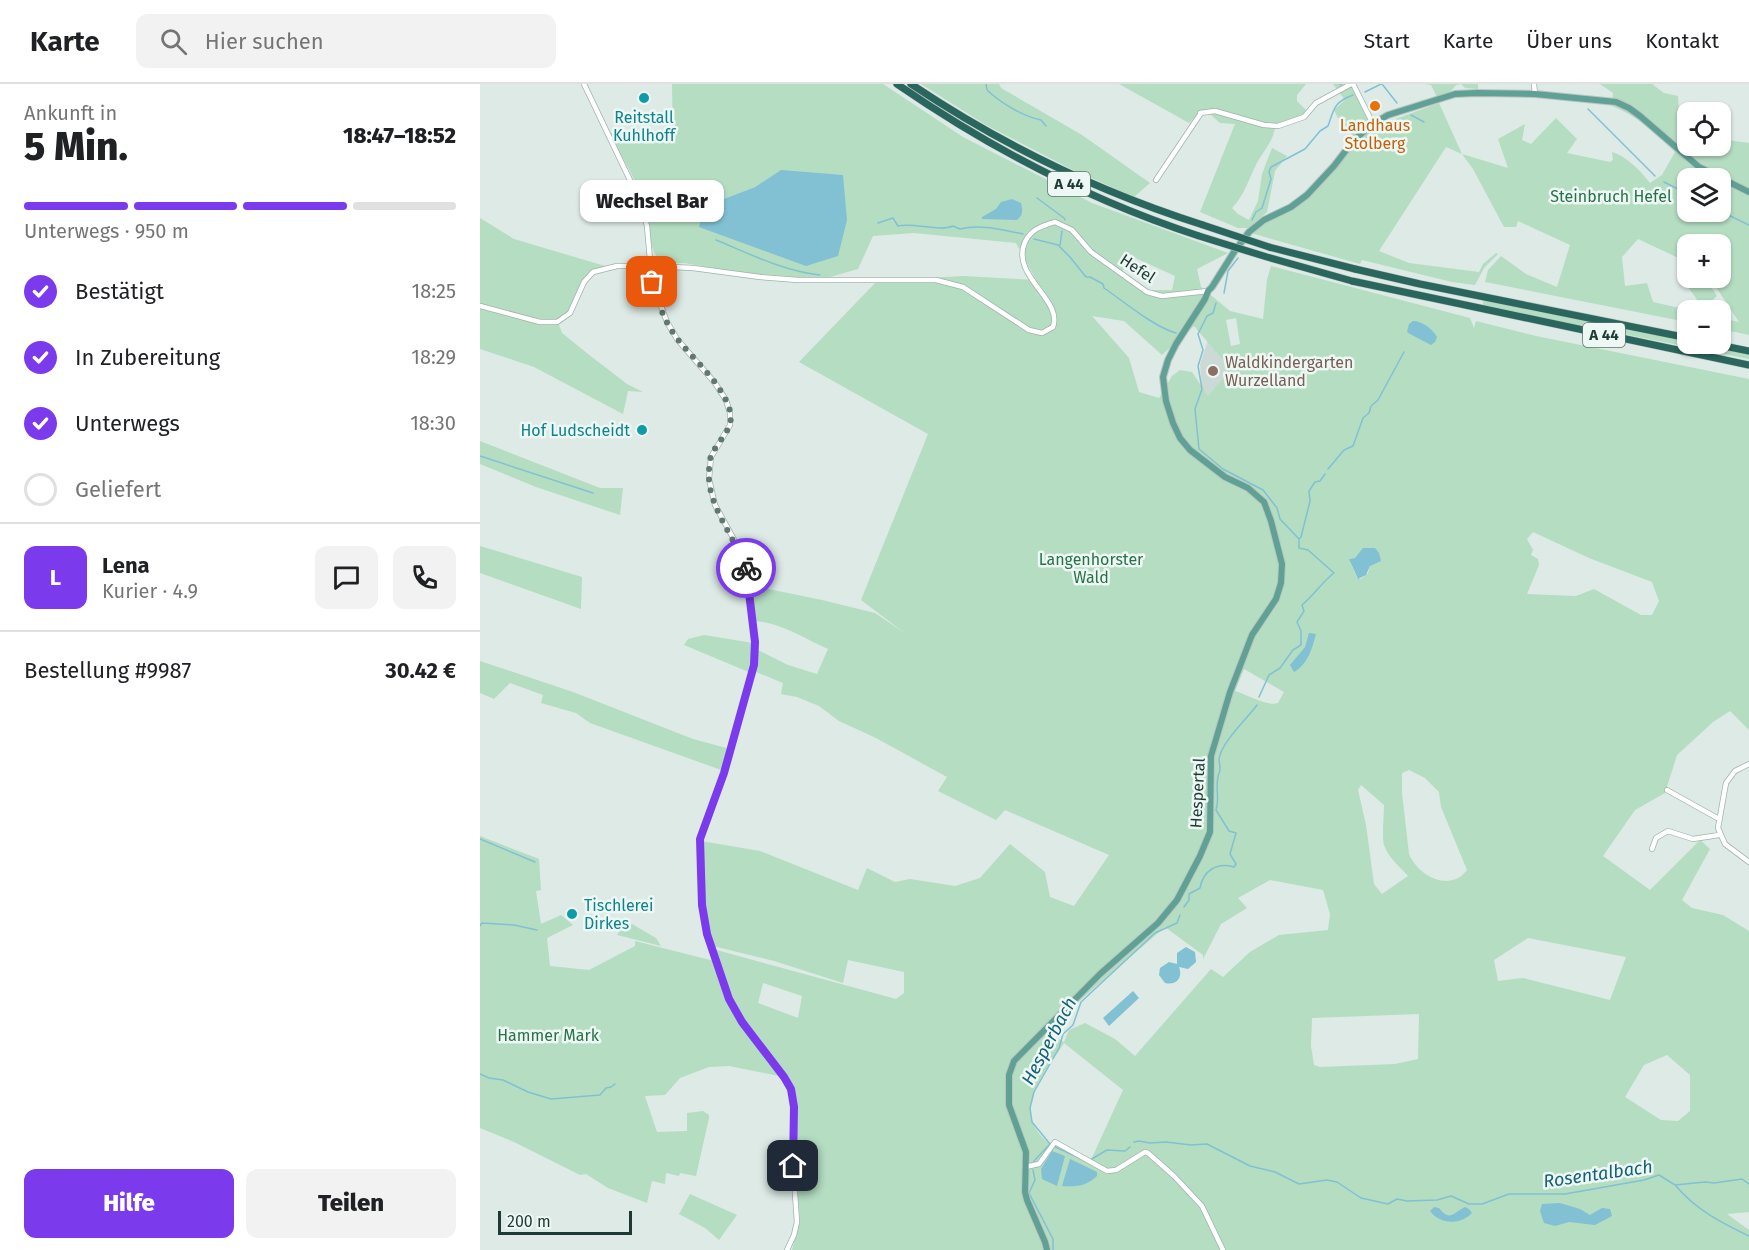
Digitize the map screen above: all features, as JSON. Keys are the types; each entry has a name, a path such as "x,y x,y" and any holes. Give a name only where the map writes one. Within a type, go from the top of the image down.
{"highway":[{"name":"A 44","path":"897,84 945,116 1002,149 1091,196 1199,236 1352,281 1749,367"},
{"name":"A 44","path":"911,84 969,120 1053,166 1119,197 1269,247 1420,284 1677,336"},
{"path":"1731,347 1749,351"}],"main road":[{"path":"1208,291 1249,232 1264,220 1291,207 1307,195 1354,140 1373,124 1388,115 1455,94 1535,94 1616,102 1640,116 1708,172 1749,192"},
{"name":"Hespertal","path":"1047,1250 1046,1242 1025,1192 1024,1146 1012,1117 1008,1099 1009,1075 1014,1061 1100,974 1158,923 1177,900 1210,832 1211,756 1230,692 1252,635 1276,599 1281,583 1282,564 1264,502 1248,488 1225,477 1190,450 1180,438 1166,400 1164,377 1168,360 1208,291"}],"street":[{"path":"584,84 640,201 647,226 653,285 669,326 715,383 726,400 731,416 730,425 711,457 709,478 715,505 747,569 755,659 724,773 700,839 701,888 704,922 724,989 742,1022 787,1081 793,1097 793,1166 797,1222 787,1250"},
{"path":"1156,180 1201,113 1208,110 1264,125 1278,126 1304,117 1316,103 1352,84 1373,124"},
{"path":"1534,84 1535,94"},
{"name":"Hefel","path":"650,266 693,268 789,279 946,281 963,287 1029,330 1040,333 1047,332 1053,327 1054,315 1028,274 1023,248 1028,236 1035,229 1055,222 1072,230 1091,252 1147,292 1162,296 1208,291"},
{"path":"480,306 540,322 557,322 570,313 582,285 593,273 617,266 650,266"},
{"path":"1749,764 1734,771 1726,783 1719,819 1719,835 1728,847 1749,862"},
{"path":"1667,790 1719,819"},
{"path":"1652,849 1656,838 1668,831 1693,839 1719,835"},
{"path":"1025,1167 1039,1164 1055,1142 1107,1171 1112,1171 1148,1153 1202,1206 1223,1250"}],"shaded area":[{"name":"Waldkindergarten Wurzelland","path":"1208,340 1224,361 1225,377 1208,396 1202,387 1200,365"}],"green space":[{"name":"Langenhorster Wald","path":"672,84 883,84 963,137 1092,203 1228,253 1197,269 1201,287 1230,311 1263,319 1267,280 1271,266 1470,318 1474,328 1476,321 1536,336 1749,379 1749,730 1730,711 1713,722 1677,755 1665,793 1635,810 1603,856 1650,890 1700,840 1710,849 1682,900 1692,908 1723,915 1749,931 1749,1212 1727,1214 1749,1230 1749,1250 792,1250 800,1218 795,1161 797,1102 794,1089 788,1077 754,1037 731,1000 713,949 896,999 904,993 904,972 848,960 843,983 774,961 713,946 702,894 701,841 760,851 858,890 867,868 895,882 910,879 955,886 980,878 1010,844 1045,872 1050,897 1074,906 1109,855 1005,810 996,820 938,791 947,777 876,738 839,721 819,706 797,697 781,694 783,683 754,671 756,649 788,665 817,674 828,649 773,624 754,621 753,586 875,613 906,634 861,600 928,434 799,362 877,281 963,276 1036,280 1016,243 914,233 873,236 858,269 823,279 744,273 684,263 662,263 653,249 642,197 609,133 673,138","holes":["781,170 699,227 703,207 755,187","1131,256 1175,276 1172,290 1149,290 1122,272","1092,316 1124,321 1162,355 1194,326 1224,361 1225,376 1208,396 1192,372 1180,370 1172,376 1159,398 1139,392 1129,358","1236,318 1240,344 1231,346 1226,320","1533,532 1589,558 1652,582 1659,601 1652,615 1641,615 1594,589 1576,596 1527,594 1539,565 1538,559 1531,555 1533,550 1527,539","1355,558 1370,566 1368,573 1361,579 1357,578 1349,559","1244,669 1284,692 1278,703 1263,702 1235,691","1409,770 1425,778 1439,792 1441,807 1467,870 1460,877 1452,880 1435,879 1419,869 1409,854 1402,793 1402,773","1361,785 1384,805 1384,845 1391,858 1408,876 1382,894 1374,884 1366,825 1358,790","1270,880 1323,890 1330,914 1328,930 1279,935 1250,952 1223,977 1211,969 1135,1056 1115,1039 1085,1023 1069,1030 1064,1042 1046,1032 1017,1060 1008,1074 1010,1103 1007,1074 1026,1047 1165,927 1203,955 1203,959 1221,924 1247,908 1238,898","1528,938 1626,957 1610,1000 1523,978 1498,981 1494,960","763,983 802,996 798,1018 758,1003","1419,1014 1418,1059 1395,1064 1320,1067 1314,1065 1311,1046 1312,1018","1064,1043 1123,1090 1091,1160 1055,1142 1052,1146 1039,1133 1032,1120 1031,1108 1033,1095","1667,1055 1690,1075 1690,1111 1678,1121 1661,1120 1625,1097 1644,1065"]},
{"path":"921,84 999,84 1001,88 1082,135 1150,183 1134,197 1069,168 986,125"},
{"path":"1119,84 1306,84 1297,95 1297,101 1307,111 1298,119 1275,125 1270,142 1243,193 1232,208 1249,220 1258,201 1262,174 1272,148 1287,156 1275,171 1267,212 1249,228 1238,228 1200,212 1235,124 1220,123 1202,110 1189,123"},
{"path":"1333,84 1351,84 1377,130 1393,120 1439,103 1462,154 1446,147 1379,251 1409,263 1479,272 1483,264 1496,253 1498,254 1484,268 1475,285 1452,282 1362,260 1360,264 1251,233 1259,223 1297,203 1355,138 1334,110 1345,100"},
{"path":"1425,84 1461,84 1437,97 1431,85"},
{"path":"1461,84 1478,84 1478,89 1465,88"},
{"name":"Steinbruch Hefel","path":"1600,84 1652,84 1664,93 1678,96 1677,156 1731,156 1731,141 1749,143 1749,335 1731,331 1731,320 1739,322 1731,310 1731,300 1724,300 1717,288 1731,288 1731,234 1677,234 1677,257 1638,239 1622,257 1625,286 1647,283 1653,302 1677,307 1677,320 1485,282 1488,270 1501,256 1526,274 1557,287 1570,245 1518,221 1516,227 1504,227 1473,169 1462,154 1508,168 1498,139 1525,124 1522,140 1531,144 1556,118 1577,139 1567,153 1610,162 1613,160 1612,152 1633,164 1650,183 1662,175 1675,152 1638,120 1612,106 1613,93"},
{"path":"480,218 514,239 605,266 586,278 569,310 552,322 480,304"},
{"path":"1689,288 1712,288 1717,296 1712,300 1697,300"},
{"path":"1483,300 1677,339 1677,345 1483,306"},
{"path":"480,308 543,325 559,325 562,333 588,354 627,384 643,392 628,391 623,414 534,367 480,349"},
{"path":"1731,350 1749,354 1749,359 1724,354 1731,354"},
{"path":"480,441 600,488 623,488 620,515 536,487 480,464"},
{"path":"480,546 582,577 581,609 480,573"},
{"path":"704,635 753,643 751,673 684,645 688,639"},
{"path":"480,661 573,692 693,739 730,749 724,771 590,723 576,713 541,703 543,695 510,683 494,699 480,693"},
{"name":"Hammer Mark","path":"480,836 539,859 541,890 536,891 541,924 561,915 573,925 547,938 550,966 589,970 635,946 635,941 714,961 726,993 741,1021 779,1076 729,1066 709,1067 680,1078 665,1095 645,1096 657,1132 687,1131 687,1113 703,1111 709,1115 696,1176 666,1173 665,1184 652,1181 647,1203 608,1188 586,1174 580,1175 480,1128"},
{"path":"632,924 656,938 661,946 617,935 622,928"},
{"path":"690,1194 737,1215 719,1240 705,1228 679,1214"}],"water":[{"path":"781,170 843,175 847,220 838,256 806,266 699,227 703,207 755,187"},
{"path":"1012,199 1021,203 1022,213 1017,220 982,219 996,209 1001,202"},
{"path":"1413,321 1430,328 1437,337 1435,342 1431,345 1407,332 1409,324"},
{"path":"1363,548 1375,548 1381,561 1370,566 1366,575 1358,579 1349,559 1355,558"},
{"path":"1309,633 1316,634 1311,651 1303,665 1294,672 1290,665 1305,647"},
{"path":"1186,947 1195,952 1196,962 1188,969 1179,967 1178,980 1169,984 1165,983 1159,975 1160,968 1169,962 1177,964 1177,953"},
{"path":"1133,991 1139,998 1109,1026 1103,1018"},
{"path":"1052,1151 1065,1156 1057,1186 1042,1179 1041,1169"},
{"path":"1070,1159 1097,1172 1097,1176 1081,1185 1062,1186"},
{"path":"1560,1203 1580,1209 1590,1215 1602,1208 1610,1209 1612,1216 1595,1225 1569,1222 1555,1226 1544,1223 1540,1211 1542,1204"},
{"path":"1434,1207 1439,1208 1446,1215 1454,1214 1465,1207 1472,1213 1462,1220 1451,1222 1434,1216 1430,1211"}],"waterway":[{"path":"986,84 987,90 999,100 1019,112 1041,120 1046,126"},
{"name":"Hesperbach","path":"1365,92 1381,84"},
{"path":"1382,84 1397,103"},
{"name":"Hesperbach","path":"1252,220 1256,212 1262,208 1271,179 1269,172 1271,167 1305,149 1320,131 1328,126 1338,103 1353,95"},
{"path":"1588,109 1655,176"},
{"path":"1411,115 1424,122"},
{"path":"1664,182 1677,188"},
{"path":"1037,198 1065,220"},
{"path":"1731,216 1749,225"},
{"path":"878,223 893,218 898,226 941,228 953,226 960,229 984,227 1023,234"},
{"path":"1060,245 1062,231"},
{"path":"1034,239 1058,245 1086,277 1103,284 1104,288 1149,320 1176,333"},
{"path":"716,240 780,266 820,275"},
{"name":"Hesperbach","path":"1224,293 1228,271 1238,258"},
{"name":"Hesperbach","path":"1216,303 1213,313 1207,316 1198,334 1203,350 1198,366 1202,389 1195,409 1199,449 1223,469 1263,490 1277,508 1280,519 1299,539 1299,548 1308,550 1334,573 1302,605 1304,611 1297,622 1301,631 1301,645 1293,650 1280,668 1269,675 1259,697"},
{"path":"1328,469 1344,450 1353,446 1363,418 1378,400 1404,352"},
{"path":"480,456 593,493"},
{"path":"1299,539 1310,501 1309,491 1325,474"},
{"name":"Hesperbach","path":"1184,907 1189,900 1189,894 1200,888 1204,877 1211,869 1222,866 1234,867 1236,864 1230,854 1236,833 1229,831 1216,810 1219,759 1225,745 1257,705"},
{"path":"480,839 535,862"},
{"name":"Hesperbach","path":"1050,1144 1032,1122 1030,1108 1034,1092 1059,1048 1063,1034 1073,1025 1081,1002 1155,933 1177,923 1180,915"},
{"path":"480,926 482,923 514,925 537,930"},
{"path":"480,1074 503,1080 528,1092 551,1099 600,1095 606,1088 615,1084"},
{"name":"Rosentalbach","path":"1134,1142 1207,1144 1250,1166 1275,1172 1299,1184 1327,1180 1337,1182 1361,1198 1388,1204 1397,1199 1437,1200 1451,1196 1469,1204 1482,1204 1509,1194 1565,1194 1644,1180 1659,1175 1675,1185 1742,1179 1749,1184"},
{"path":"1034,1165 1034,1161 1049,1145"},
{"path":"1053,1146 1084,1160"},
{"path":"1090,1160 1107,1150 1125,1151 1130,1147"},
{"name":"Hesperbach","path":"1033,1170 1035,1180 1029,1193 1053,1239 1053,1250"},
{"path":"1676,1186 1701,1209 1749,1236"}],"way so far":[{"path":"652,282 662,312 672,331 710,376 730,410 730,425 711,457 710,488 715,505 746,568"}],"place":[{"name":"Reitstall Kuhlhoff","path":"644,98"},
{"name":"Landhaus Stolberg","path":"1375,106"},
{"name":"Wechsel Bar","path":"652,282"},
{"name":"Waldkindergarten Wurzelland","path":"1213,371"},
{"name":"Hof Ludscheidt","path":"642,430"},
{"name":"Tischlerei Dirkes","path":"572,914"}],"route":[{"path":"746,568 755,642 754,665 724,773 700,839 702,905 707,934 729,999 742,1022 791,1089 794,1107 793,1166"}]}
